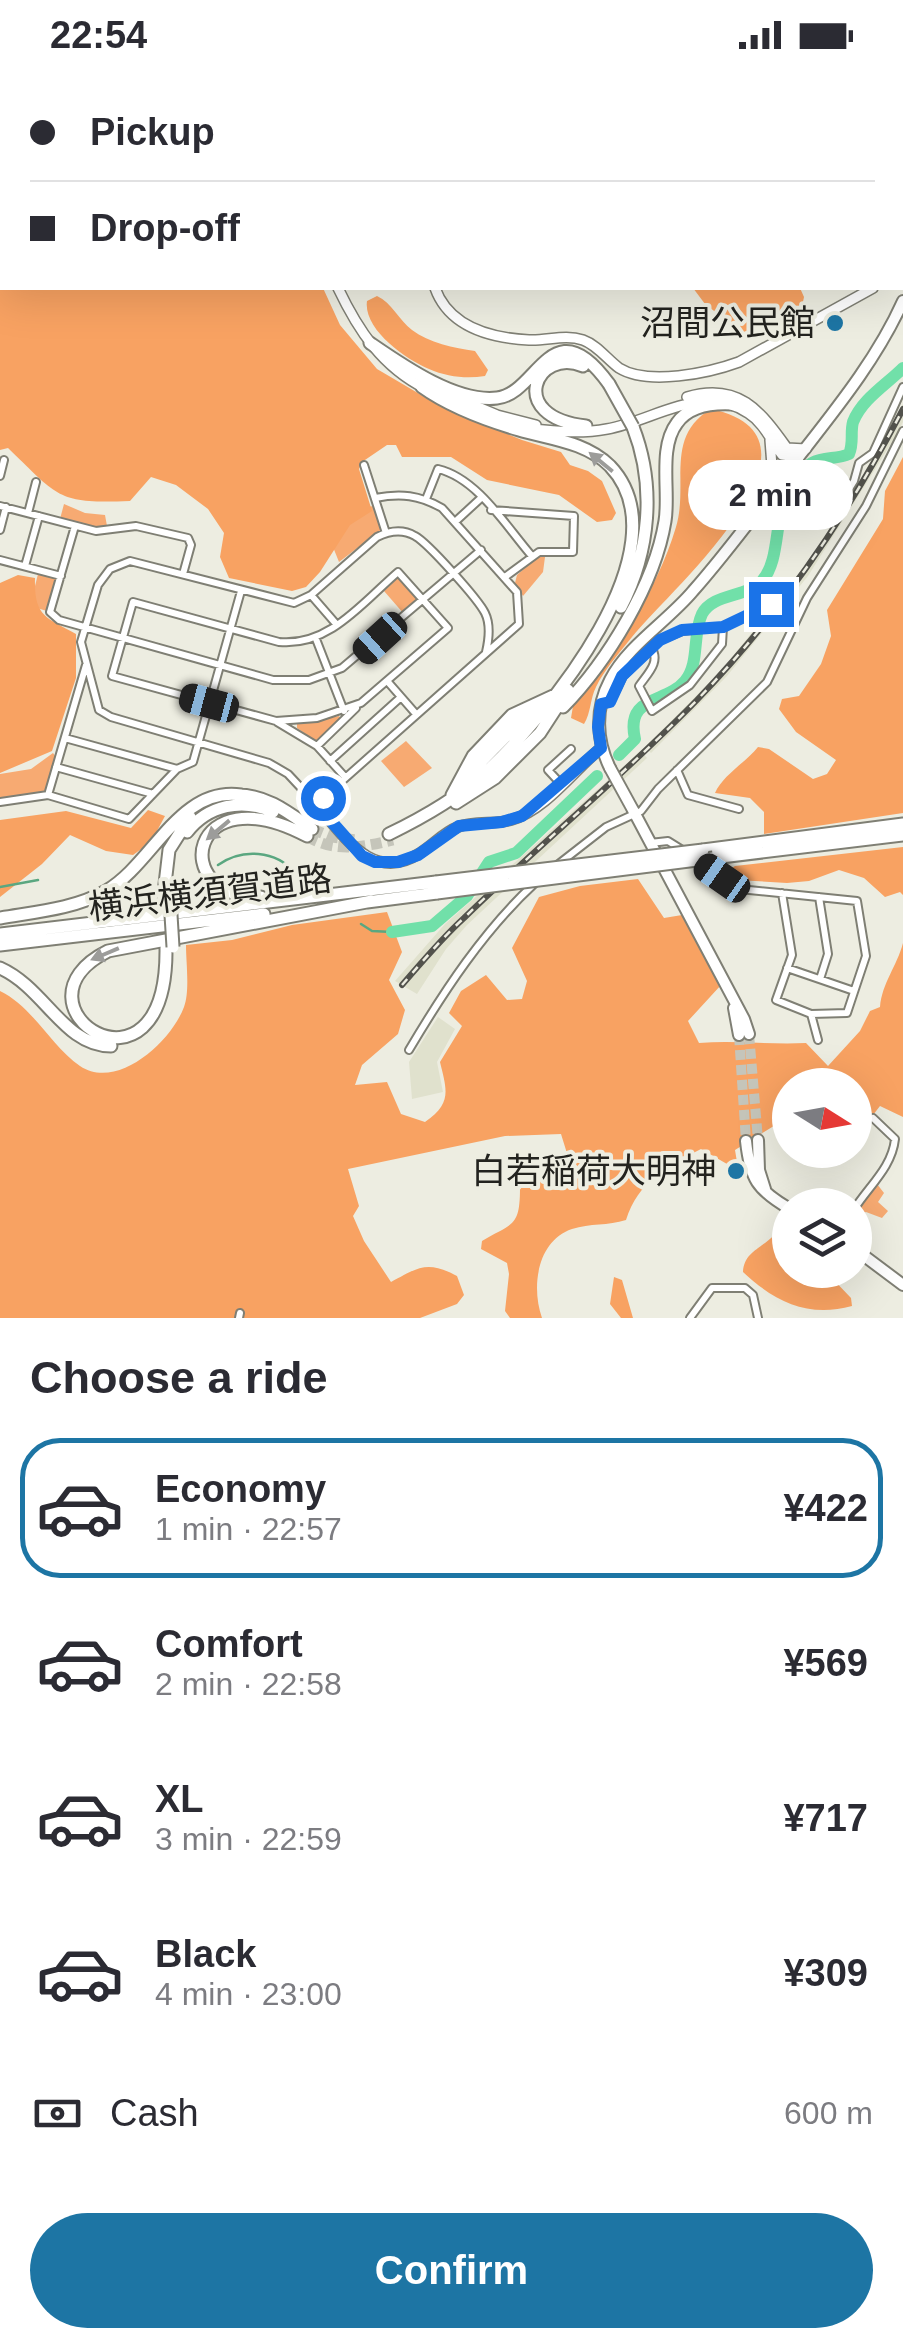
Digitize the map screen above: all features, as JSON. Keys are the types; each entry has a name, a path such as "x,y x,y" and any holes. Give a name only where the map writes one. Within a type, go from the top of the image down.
{"highway":[{"path":"370,344 418,376 485,398 508,396 542,362 558,354 574,354 590,362 630,428 647,488 647,521 640,558 618,612 539,713"},
{"path":"586,426 558,421 546,414 537,397 539,379 556,364 574,362 606,386"},
{"path":"422,387 437,398 497,423 584,449 608,465 626,494 630,518 619,593"},
{"path":"459,793 465,771 512,714 539,713 597,666 648,576 664,528 668,448 677,422 700,407 732,404"},
{"path":"391,837 459,793 508,750 588,649 634,558 641,515 640,477 630,428"},
{"path":"459,793 526,716 552,698"},
{"path":"0,918 63,907 97,896 132,872 168,830 200,802 224,794 274,804 305,831"},
{"path":"0,968 33,988 80,1038 110,1046 140,1036 161,1012 172,974 167,900 169,850 182,827 208,804 241,795"},
{"path":"167,900 180,844 194,823 209,813 230,805 254,805 305,831"},
{"path":"305,831 254,816 226,820 206,838 203,864 218,886 248,897 437,888"},
{"name":"横浜横須賀道路","path":"708,854 903,824"},
{"name":"横浜横須賀道路","path":"0,934 903,835"},
{"name":"横浜横須賀道路","path":"0,945 372,901 437,888"},
{"path":"169,948 160,996 138,1028 123,1036 106,1038 92,1035 78,1024 69,1006 71,982 88,962 108,951 372,901"}],"main road":[{"path":"744,1035 726,983 601,748 601,704 618,666 678,608 777,492 783,478 869,364 903,301"},
{"path":"752,1140 750,1170 760,1188 772,1199"},
{"path":"872,1261 903,1284"}],"street":[{"path":"339,290 370,344 389,364 422,387 499,420 562,432 627,424 702,399 732,404 755,418 787,448 802,453"},
{"path":"436,290 442,304 463,324 516,338 583,340 630,373 661,377 740,362 869,290"},
{"path":"370,344 415,379 482,409 533,425 586,426 626,419 700,393 747,402 764,416 773,434 782,455 783,478"},
{"path":"777,492 790,503 831,518 854,481 858,463 873,453 903,387"},
{"path":"408,1050 478,947 531,887 606,826 634,813 767,682 807,598 866,506 903,431"},
{"path":"762,506 772,466 773,434"},
{"path":"782,455 802,453"},
{"path":"0,476 4,460"},
{"path":"364,465 386,533"},
{"path":"426,499 438,468 461,480 481,498 531,555"},
{"path":"814,480 827,516"},
{"path":"28,514 36,482"},
{"path":"316,804 519,624 517,592 456,521 426,499 399,494 376,498"},
{"path":"456,521 481,498"},
{"path":"0,530 3,507 96,531 150,527 188,538 191,545 183,574"},
{"path":"491,510 574,516 573,552 531,555 505,578"},
{"path":"25,566 39,516"},
{"path":"75,526 50,612 59,620 290,682 330,675 358,657 481,550"},
{"path":"486,652 489,635 485,613 415,536 386,533 310,595 294,603 141,562 120,563 98,585 81,642 96,702 104,714 278,768 362,856 375,862 392,863 418,855 459,826 522,816 601,748"},
{"path":"0,560 61,576"},
{"path":"317,746 448,628 398,572 338,625 316,639 279,642 133,602 112,676 276,721 317,746 345,777"},
{"path":"0,802 48,795 129,818 176,769 192,762 241,591"},
{"path":"310,595 338,625"},
{"path":"601,704 610,702 622,676 651,647 682,630 723,627 771,604"},
{"path":"651,647 656,659 639,686 652,710 690,685 722,644 723,627"},
{"path":"316,639 344,711"},
{"path":"48,795 86,663"},
{"path":"388,682 416,714"},
{"path":"330,760 401,697"},
{"path":"276,721 317,718 361,704"},
{"path":"65,738 176,769"},
{"path":"561,784 548,770 571,748"},
{"path":"56,766 153,794"},
{"path":"677,770 688,795 740,809"},
{"path":"650,843 672,843 739,888 857,901 866,956 848,1013 812,1014 776,1000 792,955 782,893"},
{"path":"819,897 828,954 820,980"},
{"path":"787,968 854,991"},
{"path":"812,1014 818,1040"},
{"path":"870,1188 890,1161 895,1139 873,1118"},
{"path":"690,1318 712,1288 745,1288 753,1295 758,1318"}],"shaded area":[{"path":"0,290 324,290 340,325 377,369 440,406 561,452 570,465 602,481 616,513 612,520 597,522 559,495 487,480 451,457 402,457 396,445 387,445 362,462 359,469 372,511 350,525 306,587 292,591 229,578 220,557 224,533 208,509 176,485 151,477 130,501 87,501 61,494 8,448 0,450"},
{"path":"694,290 801,290 804,297 800,316 760,336 748,337 705,304"},
{"path":"377,296 419,335 475,351 488,370 485,376 443,374 398,350 379,332 368,312 367,301"},
{"path":"903,404 903,422 894,439 808,576 727,676 651,753 645,747 721,671 802,570 846,505"},
{"path":"711,409 748,425 761,451 755,482 736,517 709,553 608,668 594,692 584,724 571,718 573,706 618,643 657,576 676,527 683,447 697,420"},
{"path":"903,457 903,813 764,834 764,812 750,798 715,793 723,780 758,747 769,749 813,779 827,774 836,760 796,732 779,709 782,699 799,696 821,664 831,636 827,610 883,519 885,491"},
{"path":"64,504 85,513 105,515 107,526 60,519"},
{"path":"374,506 381,530 339,562 331,542 357,508"},
{"path":"537,557 545,557 543,572 523,596 515,583 517,575"},
{"path":"38,574 56,579 47,611 30,606"},
{"path":"18,575 35,578 39,608 76,634 76,678 52,751 0,773 0,583"},
{"path":"399,577 419,600 404,614 384,591"},
{"path":"339,716 341,719 317,742 297,728 297,724"},
{"path":"406,741 432,768 404,787 381,761"},
{"path":"641,751 647,758 467,925 417,994 395,981 445,924"},
{"path":"53,753 56,757 44,793 0,799 0,774 31,769"},
{"path":"148,810 165,816 151,842 133,855 106,851 70,835 42,864 0,897 0,820 66,811 131,828"},
{"path":"903,847 903,895 900,892 885,897 864,878 839,870 809,881 787,883 737,880 729,870 735,866"},
{"path":"638,879 664,918 682,915 721,985 688,1021 699,1043 806,1043 828,1066 860,1031 870,1011 880,1007 903,943 903,1117 880,1106 872,1115 872,1068 772,1068 772,1127 735,1150 737,1162 727,1164 701,1149 646,1185 626,1220 572,1229 551,1244 537,1279 542,1318 510,1318 505,1311 507,1263 481,1249 482,1241 516,1218 520,1188 570,1163 561,1134 505,1136 348,1169 359,1206 353,1216 391,1282 423,1267 457,1276 464,1295 457,1304 420,1318 0,1318 0,991 22,1007 80,1066 110,1072 141,1059 177,1021 187,993 186,945 387,912 402,952 389,980 405,1010 398,1034 362,1065 355,1085 387,1082 401,1114 425,1122 440,1109 445,1096 440,1062 462,1026 449,1013 461,991 486,975 507,1000 522,999 527,981 512,948 539,897 580,886"},
{"path":"438,1017 455,1029 437,1062 443,1092 412,1099 409,1062"},
{"path":"877,1184 884,1193 878,1202 888,1211 882,1218 872,1214 872,1191"},
{"path":"772,1236 772,1288 841,1288 851,1298 852,1306 821,1310 780,1299 743,1272 750,1254"},
{"path":"614,1277 622,1280 633,1318 621,1318 610,1304"}],"waterway":[{"path":"619,755 635,739 633,725 641,707 677,688 690,674 699,622 707,607 762,581 774,554 788,488 798,474 817,461 849,454 857,414 903,368"},
{"path":"392,932 432,926 467,896 489,862 516,853 597,776"},
{"path":"218,865 237,856 258,854 278,860 295,873"},
{"path":"0,887 38,880"},
{"path":"361,924 372,931 392,932"}],"tunnel":[{"path":"312,829 356,840"},
{"path":"307,836 338,847 393,840"},
{"path":"749,1034 758,1140"},
{"path":"739,1035 746,1141"}],"railway":[{"path":"402,985 456,926 640,756 727,667 784,598 836,525 903,409"}],"place":[{"name":"沼間公民館","path":"835,323"},
{"name":"白若稲荷大明神","path":"736,1171"}],"route":[{"path":"323,798 316,804 362,856 380,863 411,858 459,826 522,816 601,748 601,704 610,702 622,676 651,647 682,630 723,627 771,604"}]}
